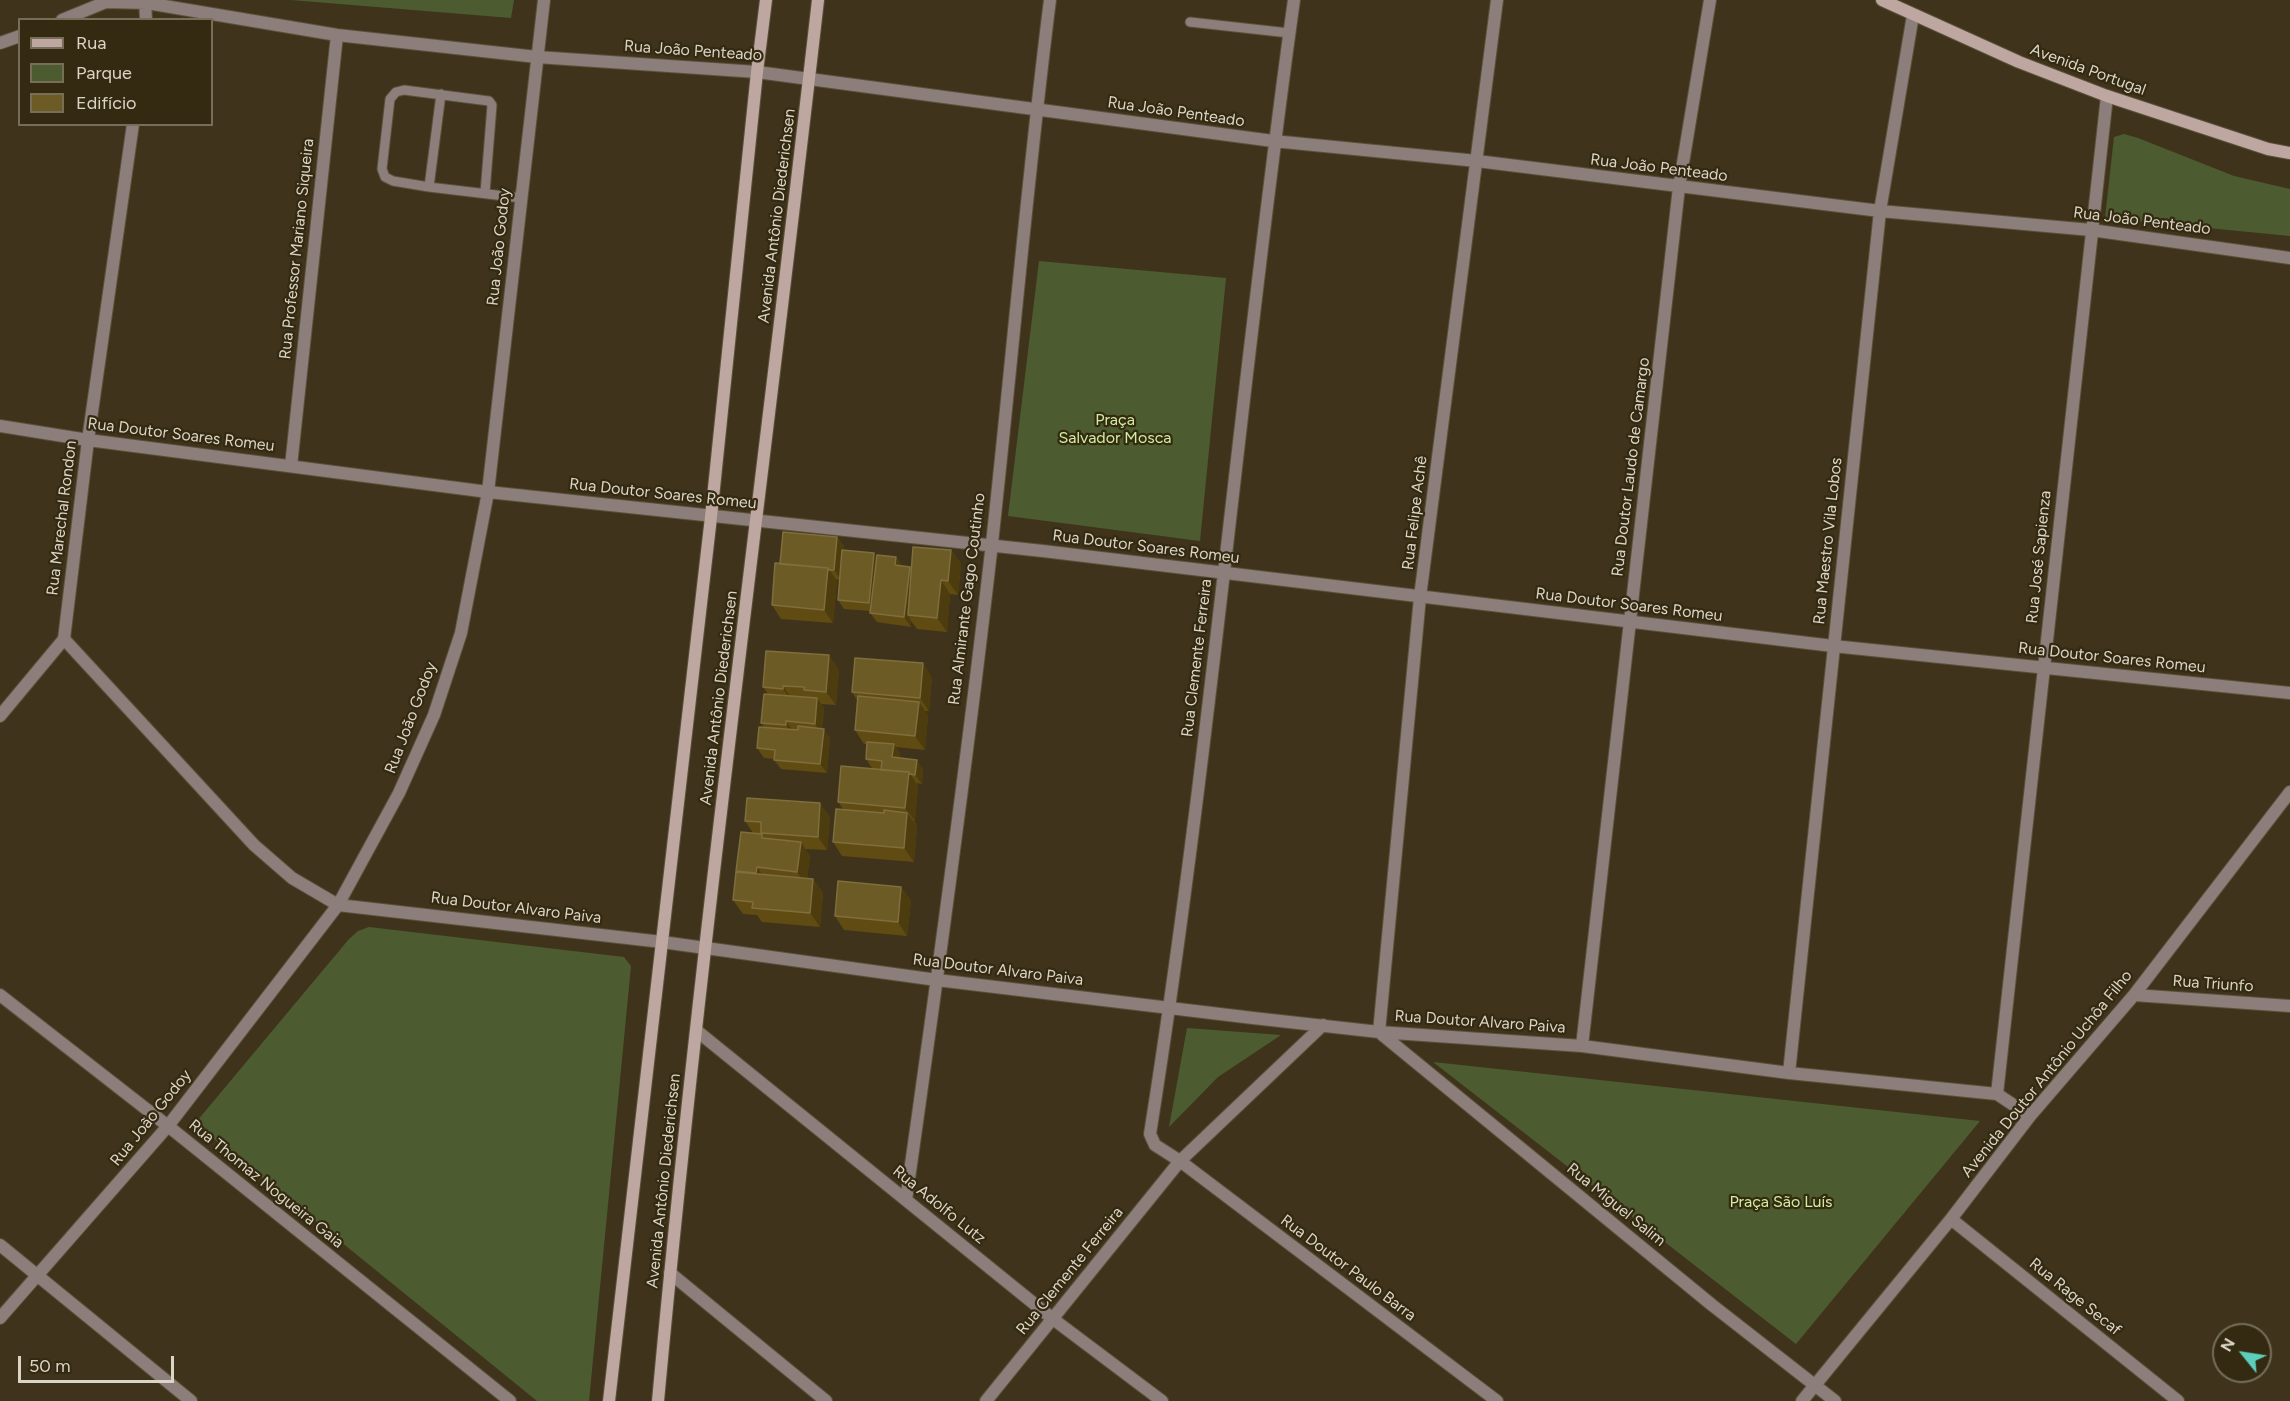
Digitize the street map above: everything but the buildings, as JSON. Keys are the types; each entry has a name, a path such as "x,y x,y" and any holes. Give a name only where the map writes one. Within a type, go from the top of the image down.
{"main road":[{"name":"Avenida Antônio Diederichsen","path":"609,1401 711,517 766,0"},
{"name":"Avenida Antônio Diederichsen","path":"658,1401 705,947 758,521 818,0"},
{"name":"Avenida Portugal","path":"1881,0 2019,62 2107,96 2268,149 2290,153"}],"street":[{"name":"Rua João Godoy","path":"0,1318 168,1126 338,904 399,793 434,715 461,633 488,492 544,0"},
{"name":"Rua Almirante Gago Coutinho","path":"906,1200 937,980 991,545 1036,110 1050,0"},
{"name":"Rua Clemente Ferreira","path":"1180,1161 1155,1145 1150,1134 1170,1007 1224,573 1273,141 1293,0"},
{"name":"Rua Felipe Achê","path":"1379,1032 1420,597 1497,0"},
{"name":"Rua Doutor Laudo de Camargo","path":"1582,1046 1679,187 1710,0"},
{"name":"Rua João Penteado","path":"67,18 106,2 146,2 337,35 537,57 757,72 1273,141 1477,160 1880,211 2091,230 2290,258"},
{"path":"146,2 146,18"},
{"name":"Rua Maestro Vila Lobos","path":"1789,1073 1880,211 1913,15"},
{"name":"Rua Professor Mariano Siqueira","path":"291,466 337,35"},
{"path":"0,44 18,37"},
{"name":"Rua José Sapienza","path":"1996,1094 2107,96"},
{"name":"Rua Marechal Rondon","path":"64,639 88,440 133,126"},
{"name":"Rua Doutor Soares Romeu","path":"0,426 88,440 488,492 991,545 1833,646 2290,693"},
{"path":"0,716 64,639"},
{"name":"Rua Doutor Alvaro Paiva","path":"64,639 254,845 292,878 338,904 705,947 937,980 1379,1032 1582,1046 1789,1073 1996,1094 2030,1116"},
{"name":"Avenida Doutor Antônio Uchôa Filho","path":"1802,1401 1951,1219 2030,1116 2134,995 2290,792"},
{"name":"Rua Thomaz Nogueira Gaia","path":"0,995 168,1126 510,1401"},
{"name":"Rua Triunfo","path":"2134,995 2290,1006"},
{"name":"Rua Clemente Ferreira","path":"986,1401 1180,1161 1323,1025"},
{"name":"Rua Adolfo Lutz","path":"697,1031 1053,1319 1162,1401"},
{"name":"Rua Miguel Salim","path":"1379,1032 1712,1305 1835,1401"},
{"name":"Rua Doutor Paulo Barra","path":"1180,1161 1497,1401"},
{"name":"Rua Rage Secaf","path":"1951,1219 2178,1401"},
{"path":"0,1245 191,1401"},
{"path":"670,1273 826,1401"}],"lane":[{"path":"1190,22 1289,33"},
{"path":"485,193 492,105 489,101 404,90 396,92 390,99 382,169 385,177 393,181 429,187 521,198"},
{"path":"429,187 441,94"}],"green space":[{"path":"291,0 514,0 511,18"},
{"path":"2124,134 2234,176 2290,189 2290,236 2105,218 2114,137"},
{"name":"Praça Salvador Mosca","path":"1039,261 1226,278 1200,541 1008,516"},
{"path":"369,927 624,957 631,966 589,1401 537,1401 208,1134 197,1121 349,939 358,931"},
{"path":"1187,1028 1281,1035 1218,1077 1169,1127"},
{"name":"Praça São Luís","path":"1433,1062 1980,1121 1796,1344"}]}
